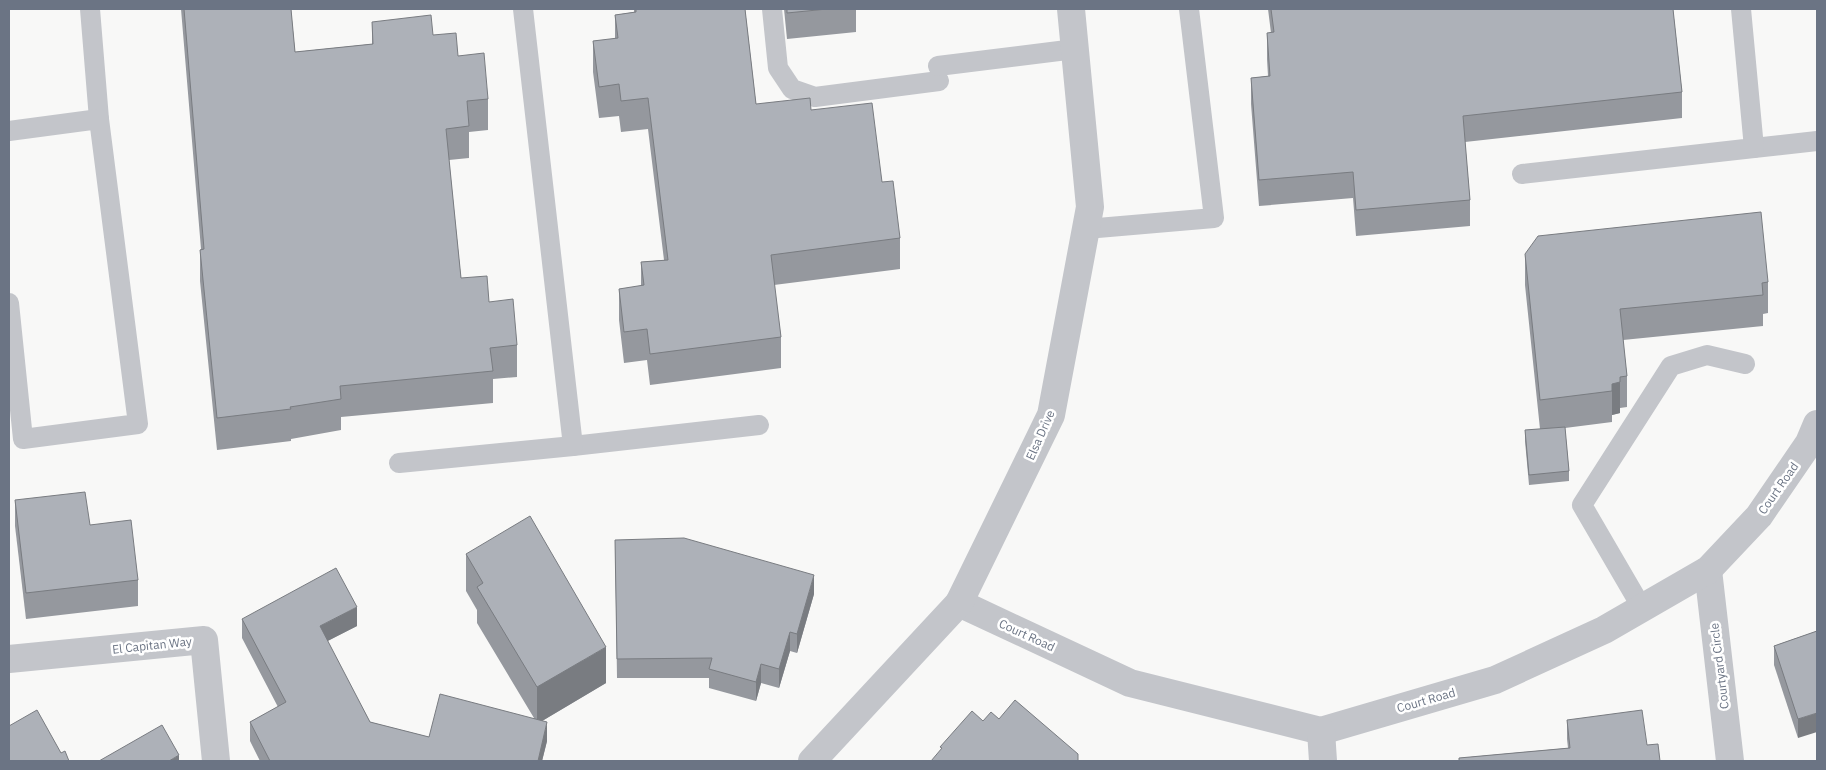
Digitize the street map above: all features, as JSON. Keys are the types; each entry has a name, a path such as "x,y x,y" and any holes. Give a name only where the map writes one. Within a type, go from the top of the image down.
{"street":[{"name":"Elsa Drive","path":"812,761 958,603 1051,415 1090,207 1071,9"},
{"name":"Court Road","path":"958,603 1130,684 1321,731 1495,680 1604,630 1708,570 1759,516 1809,443 1817,424"},
{"name":"Courtyard Circle","path":"1708,570 1730,761"},
{"name":"El Capitan Way","path":"9,659 204,640 216,761"},
{"path":"1321,731 1323,761"}],"lane":[{"path":"9,303 23,439 138,424 99,119 90,9"},
{"path":"523,9 573,446"},
{"path":"772,9 778,68 792,89 815,97 1075,48"},
{"path":"1086,229 1214,218 1190,9"},
{"path":"1741,9 1754,148"},
{"path":"9,131 99,119"},
{"path":"1522,174 1817,141"},
{"path":"1642,608 1582,505 1671,366 1707,355 1745,364"},
{"path":"399,463 759,425"}],"building":[{"path":"184,9 291,9 295,52 373,44 372,22 431,15 433,35 456,33 458,56 484,53 488,99 467,101 469,126 446,129 461,278 487,276 489,302 513,299 517,345 490,348 493,371 340,386 341,399 290,407 291,409 217,418 200,250 204,249"},
{"path":"636,9 745,9 756,104 810,98 811,110 872,103 882,182 893,181 900,238 771,255 781,337 650,354 647,329 624,332 619,289 644,285 641,262 668,260 648,98 621,101 619,84 599,87 593,41 618,38 615,15 636,12"},
{"path":"787,9 827,9 787,13"},
{"path":"1271,9 1673,9 1682,92 1463,116 1470,200 1356,210 1353,172 1259,180 1251,78 1270,76 1267,33 1274,32"},
{"path":"1761,212 1768,282 1762,283 1763,295 1620,309 1627,376 1620,377 1620,382 1612,384 1612,391 1540,400 1525,254 1538,236"},
{"path":"1565,427 1569,471 1529,475 1525,430"},
{"path":"85,492 90,525 131,520 138,580 26,593 15,500"},
{"path":"530,516 606,647 537,687 477,587 483,583 466,554"},
{"path":"684,538 814,575 797,634 790,632 779,669 761,664 756,682 709,669 712,658 617,659 615,540"},
{"path":"336,568 357,607 320,626 370,722 429,737 440,694 547,722 538,761 270,761 250,722 286,702 242,619"},
{"path":"1817,631 1817,713 1798,719 1774,646"},
{"path":"1015,700 1078,754 1078,761 931,761 942,748 940,747 972,711 983,721 991,712 999,719"},
{"path":"37,710 61,753 65,751 69,761 9,761 9,726"},
{"path":"1642,710 1647,745 1658,744 1660,761 1459,761 1459,758 1570,748 1567,720"},
{"path":"162,725 179,755 169,761 99,761"}]}
